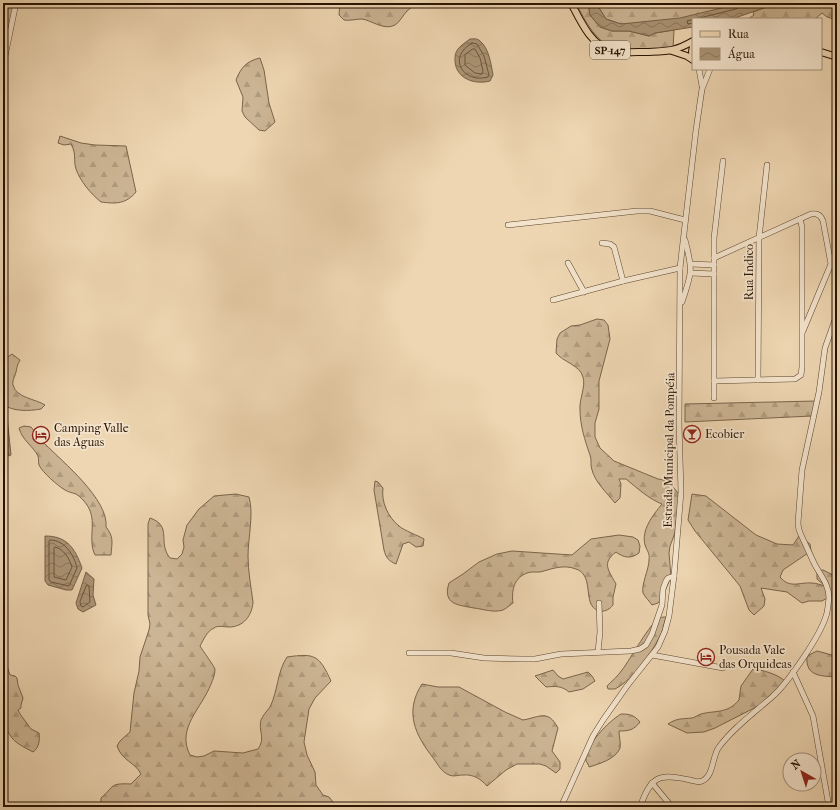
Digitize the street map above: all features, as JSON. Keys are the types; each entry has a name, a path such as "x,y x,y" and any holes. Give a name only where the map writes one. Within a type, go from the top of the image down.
{"main road":[{"name":"SP-147","path":"571,3 590,34 600,44 610,50 631,53 672,51 692,59"},
{"name":"SP-147","path":"672,51 692,41"},
{"path":"822,52 837,57"}],"street":[{"path":"3,66 16,3"},
{"name":"Estrada Municipal da Pompéia","path":"699,70 702,89"},
{"name":"Estrada Municipal da Pompéia","path":"561,807 583,756 603,720 627,686 658,647 667,624 674,576 681,492 679,424 680,268 702,89 710,70"},
{"path":"714,398 715,225 723,162"},
{"name":"Rua Indico","path":"758,380 759,238 767,165"},
{"path":"508,225 637,211 650,212 685,220"},
{"path":"714,258 814,213 818,214 822,218 831,261 830,269 802,333"},
{"path":"714,381 796,379 801,375 802,227 800,219"},
{"path":"680,306 691,273 691,264 684,236"},
{"path":"602,243 610,244 614,247 623,282"},
{"path":"568,263 584,292"},
{"path":"691,264 714,265"},
{"path":"553,300 680,268"},
{"path":"691,273 714,274"},
{"path":"640,807 652,783 656,780 668,776 701,782 708,775 718,748 741,722 773,696 786,683 826,617 828,587 804,542 798,526 802,470 819,392 826,348 837,314"},
{"path":"409,653 451,653 484,658 535,659 561,654 631,651 640,649 646,645 652,634 662,605 665,582 668,578 674,576"},
{"path":"598,603 600,632 598,652"},
{"path":"652,655 723,668"},
{"path":"793,672 813,716 829,807"},
{"path":"652,783 672,807"}],"green space":[{"path":"3,3 16,3 3,63"},
{"path":"340,3 417,3 407,11 397,24 391,27 386,27 362,19 344,20 339,15"},
{"path":"576,3 588,3 590,15 600,27 612,31 629,31 649,36 655,33 674,30 673,49 632,51 619,50 611,47 598,38 583,17"},
{"path":"596,3 744,3 678,20 621,24 606,19"},
{"path":"778,3 837,3 837,20 827,17 822,13 816,18 750,18 754,15 753,12"},
{"path":"260,58 264,70 269,103 275,122 265,131 259,130 245,117 242,111 243,97 236,80 245,65"},
{"path":"60,136 81,143 126,146 136,192 124,201 111,203 101,202 86,187 80,178 75,166 74,151 71,144 64,145 58,143"},
{"path":"597,319 604,320 608,325 610,339 599,381 599,409 595,423 595,437 600,448 614,461 668,482 679,494 675,533 669,553 671,577 662,598 658,603 652,605 643,593 643,586 649,564 649,554 644,539 646,528 662,504 639,490 626,479 619,479 621,484 620,498 615,503 598,483 591,468 591,457 580,416 580,406 584,385 583,377 578,369 556,353 557,339 560,333 571,326 580,325"},
{"path":"12,354 20,360 13,382 15,389 18,393 27,398 45,405 41,409 16,410 3,404 3,360"},
{"path":"816,401 812,416 685,422 685,404"},
{"path":"24,426 31,427 43,442 73,471 93,494 105,516 106,527 109,531 112,543 111,555 95,555 92,543 92,517 87,505 79,496 62,488 50,479 43,471 39,465 38,456 20,432 19,428"},
{"path":"375,481 378,482 383,488 384,504 395,522 402,528 424,539 423,546 416,547 409,542 403,544 396,564 388,559 384,550 374,490"},
{"path":"236,494 249,497 250,503 251,518 248,556 253,602 249,616 243,623 229,627 219,626 212,629 204,638 200,646 214,667 215,673 207,693 188,727 186,736 190,755 197,757 204,756 214,751 243,753 258,749 262,738 260,728 261,720 273,701 281,669 287,657 304,655 310,656 319,661 327,672 331,681 315,698 309,709 304,742 307,755 315,772 316,785 323,795 329,797 337,807 101,807 101,798 113,786 119,784 131,784 141,774 122,755 117,746 120,741 130,732 140,657 150,624 148,615 148,524 150,518 157,521 161,525 166,552 170,558 177,559 182,554 184,547 183,540 187,525 199,509 214,496"},
{"path":"692,494 706,496 756,535 777,544 793,545 799,536 810,544 811,551 783,570 780,577 787,583 791,584 814,583 825,586 817,579 817,571 823,570 837,577 837,592 822,601 809,601 802,603 787,592 761,588 765,599 764,606 754,615 749,610 740,586 695,531 688,520"},
{"path":"619,535 633,537 638,540 640,546 639,553 628,557 622,556 616,552 611,556 608,567 616,584 613,605 608,610 599,611 593,607 584,575 581,571 567,567 540,572 531,572 521,576 515,583 513,603 500,611 458,605 453,603 448,596 447,590 449,583 479,562 497,554 512,551 572,555 591,539"},
{"path":"666,617 662,632 654,648 636,672 615,689 608,689 607,686 626,665 651,626 660,618"},
{"path":"817,651 832,655 837,652 837,677 820,675 812,672 807,663 807,656"},
{"path":"3,662 7,666 10,675 17,678 23,698 21,708 18,710 20,714 31,729 39,733 39,744 33,752 20,745 12,738 3,722"},
{"path":"753,669 778,676 785,681 768,701 704,732 687,733 668,724 677,720 692,718 701,714 722,711 730,708 739,700 741,686"},
{"path":"553,670 563,679 588,672 595,681 583,689 569,692 559,687 546,687 535,676"},
{"path":"422,684 438,687 459,687 523,720 539,716 547,716 551,718 558,728 552,751 560,762 560,769 556,773 540,764 517,764 506,770 487,786 473,776 453,776 447,774 442,770 427,750 417,732 414,723 414,704"},
{"path":"621,714 632,715 640,722 631,730 619,731 620,748 615,755 589,767 586,761 586,755 593,741 610,722"}],"water":[{"path":"588,3 596,3 606,19 621,24 680,18 742,3 778,3 735,18 692,18 692,27 655,33 649,36 629,31 612,31 600,27 590,15"},
{"path":"470,39 479,40 486,48 493,75 490,81 478,82 467,79 456,67 456,52"},
{"path":"3,406 6,407 11,455 9,456 7,450 3,454"},
{"path":"45,536 59,538 65,541 73,549 76,555 82,568 72,590 66,590 48,585 45,581"},
{"path":"86,572 94,579 93,595 96,605 83,612 78,609 76,603"}],"place":[{"name":"Ecobier","path":"692,434"},
{"name":"Camping Valle das Aguas","path":"41,435"},
{"name":"Pousada Vale das Orquideas","path":"706,657"}]}
